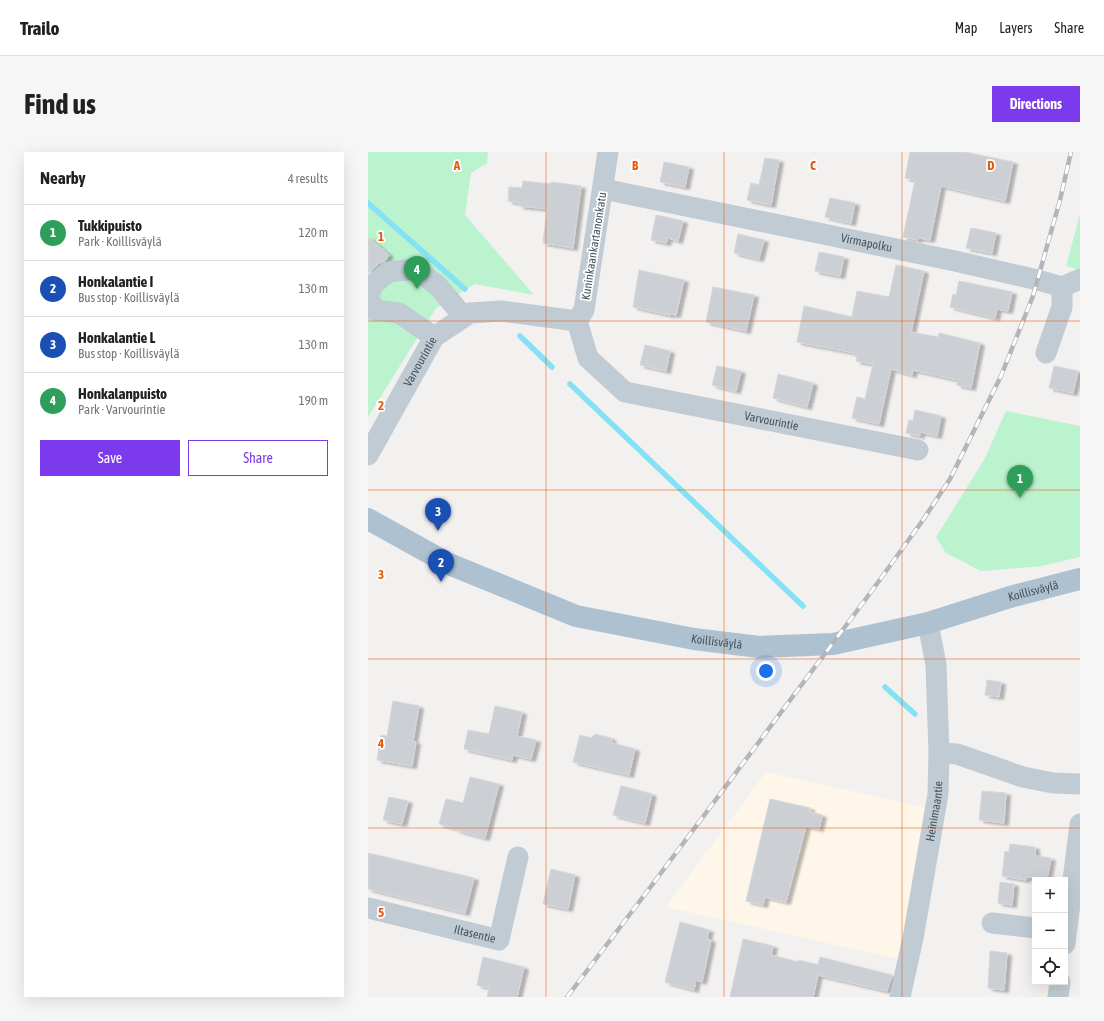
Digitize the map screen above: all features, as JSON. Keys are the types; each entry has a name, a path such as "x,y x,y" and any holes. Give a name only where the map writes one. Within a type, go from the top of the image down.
{"main road":[{"name":"Koillisväylä","path":"368,519 449,564 576,616 694,639 759,648 833,644 928,623 1010,597 1080,579"}],"street":[{"name":"Kuninkaankartanonkatu","path":"577,321 584,310 608,152"},
{"name":"Virmapolku","path":"603,189 955,261 1038,280 1071,283 1046,353"},
{"path":"434,337 400,313 374,310 369,297 373,285 388,272 415,270 437,285 464,317"},
{"name":"Varvourintie","path":"368,455 434,337 470,313 501,311 577,321 588,358 625,392 918,450"},
{"name":"Heinimaantie","path":"900,997 913,938 938,794 939,753 936,666 928,623"},
{"path":"939,753 957,754 1023,777 1053,783 1080,784"},
{"path":"1069,935 1080,824"},
{"name":"Iltasentie","path":"368,908 499,940 518,857"},
{"path":"992,923 1032,928"},
{"path":"1058,997 1060,985"}],"shaded area":[{"path":"766,772 926,808 899,959 666,907"}],"green space":[{"path":"368,152 488,152 487,163 471,173 465,215 534,295 475,284 436,308 368,417"},
{"path":"1080,214 1080,270 1066,266"},
{"path":"1006,411 1080,426 1080,557 1042,566 981,571 946,553 936,537 984,460"}],"building":[{"path":"910,152 964,152 1013,162 1005,201 941,186 930,240 919,238 918,240 903,237 915,180 905,178"},
{"path":"765,158 779,160 771,205 747,200 751,183 759,185"},
{"path":"664,162 689,167 685,187 660,182"},
{"path":"523,181 551,184 551,182 581,186 573,248 543,243 547,209 519,206 520,203 508,201 509,187 522,188"},
{"path":"830,198 855,203 851,223 825,217"},
{"path":"656,215 683,221 678,241 668,238 666,243 651,240"},
{"path":"971,228 996,233 992,253 966,248"},
{"path":"738,234 764,240 759,259 734,253"},
{"path":"368,237 389,255 385,261 380,263 368,273"},
{"path":"819,252 844,257 840,276 815,271"},
{"path":"896,265 924,271 911,332 938,337 939,333 980,343 971,388 957,385 958,380 913,370 912,375 891,369 879,424 852,418 857,397 865,399 873,364 856,361 857,357 854,356 855,353 797,342 804,306 852,317 857,291 889,297"},
{"path":"639,270 684,280 676,315 633,307"},
{"path":"959,281 1012,292 1008,311 997,309 995,318 950,307 953,294 956,295"},
{"path":"713,287 754,295 746,331 706,322"},
{"path":"645,345 670,351 666,371 640,365"},
{"path":"717,366 741,371 736,391 712,385"},
{"path":"1054,366 1078,371 1073,393 1049,388"},
{"path":"778,374 813,383 807,407 773,398"},
{"path":"915,410 941,416 937,436 920,432 920,436 906,433 909,420 913,421"},
{"path":"987,680 1001,682 999,697 985,695"},
{"path":"393,701 419,706 413,741 416,742 412,766 377,760 381,735 387,736"},
{"path":"495,706 522,712 517,736 536,740 531,759 513,755 512,760 464,749 468,730 489,734"},
{"path":"595,734 611,738 612,743 635,749 629,775 573,762 580,735 591,738"},
{"path":"470,777 499,784 485,838 439,824 446,799 463,803"},
{"path":"621,786 652,794 645,823 613,815"},
{"path":"982,791 1006,793 1004,823 979,820"},
{"path":"389,797 408,801 402,824 383,820"},
{"path":"770,799 810,808 810,812 822,815 819,829 806,826 786,902 765,897 763,905 746,901"},
{"path":"1010,844 1035,847 1035,856 1051,858 1047,877 1027,877 1026,880 1002,876 1005,851 1009,852"},
{"path":"368,853 474,878 465,913 368,889"},
{"path":"551,869 575,875 568,909 543,904"},
{"path":"1000,882 1014,884 1012,905 998,903"},
{"path":"680,922 709,930 707,939 711,940 702,982 696,980 694,990 665,982"},
{"path":"743,939 773,946 771,955 798,962 799,960 818,965 820,957 892,975 887,991 818,975 813,997 730,997"},
{"path":"990,951 1007,953 1004,990 988,988"},
{"path":"483,957 524,967 517,997 487,997 489,988 477,985"}],"waterway":[{"path":"368,203 465,289"},
{"path":"520,336 552,367"},
{"path":"570,384 803,606"},
{"path":"885,687 915,714"}],"railway":[{"path":"567,997 871,592 923,520 950,479 1001,376 1033,296 1060,200 1071,152"}],"place":[{"name":"Honkalanpuisto","path":"417,289"},
{"name":"Tukkipuisto","path":"1020,498"},
{"name":"Honkalantie L","path":"438,531"},
{"name":"Honkalantie I","path":"441,582"}]}
